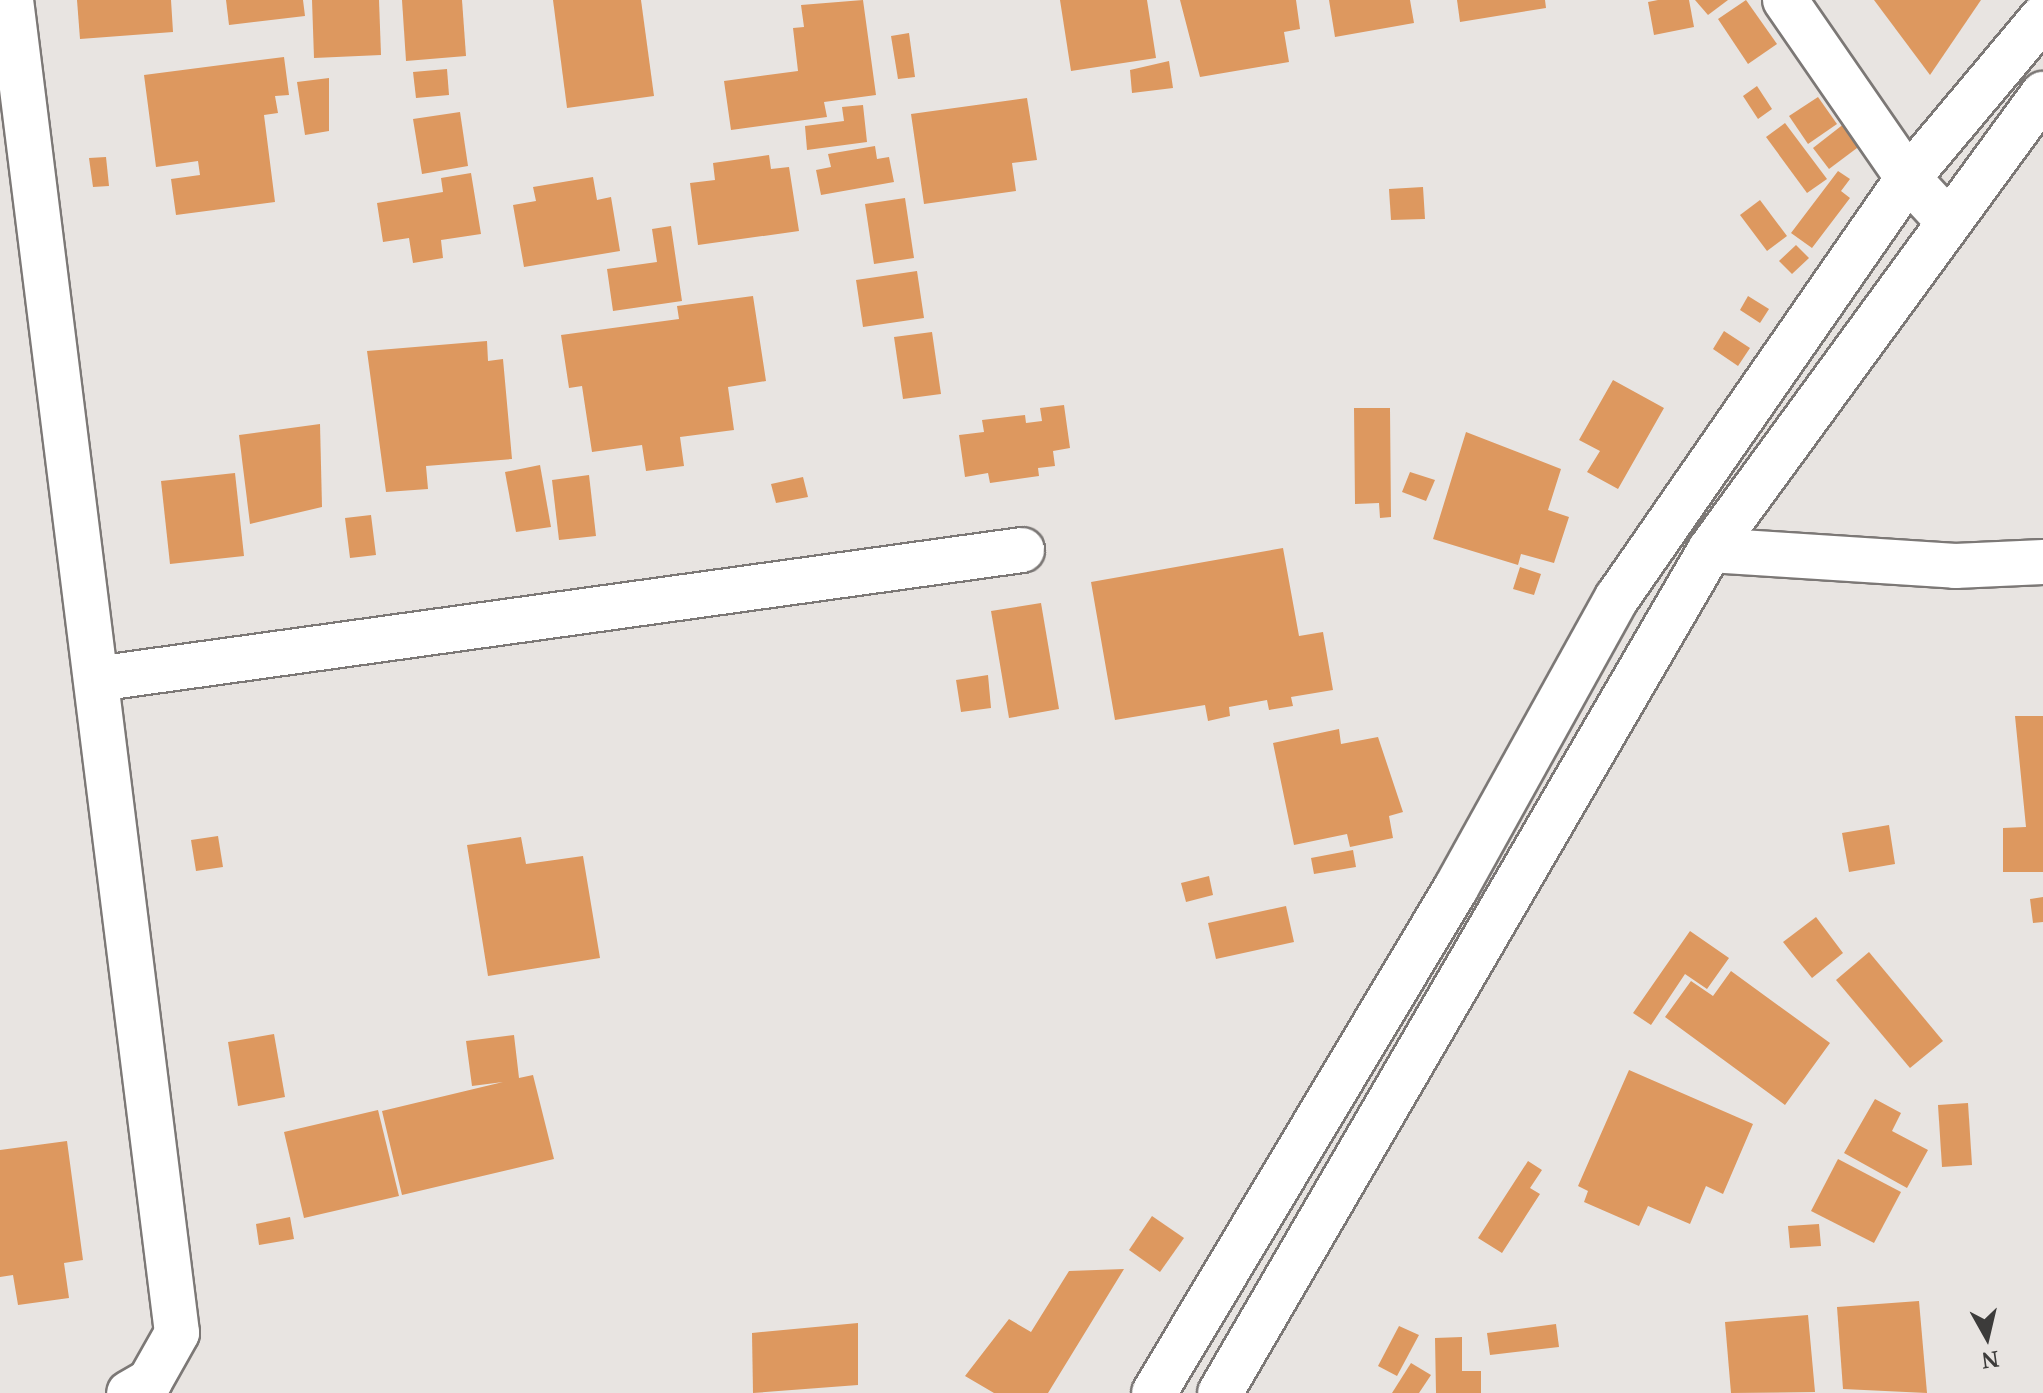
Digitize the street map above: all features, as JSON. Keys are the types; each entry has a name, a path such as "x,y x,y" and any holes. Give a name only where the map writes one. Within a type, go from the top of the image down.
{"main road":[{"path":"11,0 177,1333 150,1381 129,1393"},
{"path":"1785,0 1908,178 1948,221"},
{"path":"1154,1393 1456,888 1617,598 1908,178 2043,17"},
{"path":"1220,1393 1710,550 2043,94"},
{"path":"96,679 1022,550"},
{"path":"1710,550 1955,566 2043,562"}],"building":[{"path":"77,0 171,0 173,32 80,39"},
{"path":"226,0 303,0 305,16 229,25"},
{"path":"312,0 379,0 381,55 314,58"},
{"path":"402,0 462,0 466,56 406,61"},
{"path":"553,0 641,0 654,96 567,108"},
{"path":"863,0 876,95 824,102 827,117 731,130 724,81 798,71 793,28 804,27 801,5"},
{"path":"1060,0 1147,0 1156,58 1071,71"},
{"path":"1180,0 1296,0 1300,29 1284,32 1289,62 1200,77"},
{"path":"1329,0 1410,0 1414,23 1335,37"},
{"path":"1457,0 1545,0 1546,8 1460,22"},
{"path":"1689,0 1694,27 1654,35 1648,2"},
{"path":"1695,0 1728,0 1708,15"},
{"path":"1746,0 1777,44 1748,64 1718,19"},
{"path":"1874,0 1981,0 1930,75"},
{"path":"909,33 915,77 898,79 891,36"},
{"path":"284,57 289,95 275,96 278,113 264,115 275,202 176,215 171,179 200,175 198,161 156,167 144,75"},
{"path":"1169,61 1173,88 1132,93 1130,70"},
{"path":"447,69 449,95 416,98 413,72"},
{"path":"329,78 329,131 305,135 297,82"},
{"path":"1757,86 1772,109 1758,119 1743,96"},
{"path":"1818,97 1837,124 1808,144 1789,116"},
{"path":"1027,98 1037,160 1012,163 1016,191 924,204 911,114"},
{"path":"863,105 867,142 807,150 805,126 844,121 842,107"},
{"path":"460,112 468,166 422,174 413,119"},
{"path":"1785,123 1827,179 1807,193 1766,137"},
{"path":"1845,123 1861,145 1829,169 1813,148"},
{"path":"875,146 877,159 889,157 894,182 821,195 816,170 831,167 828,154"},
{"path":"769,155 771,169 789,167 799,231 698,245 690,183 715,180 713,163"},
{"path":"106,157 109,186 93,187 89,158"},
{"path":"1838,171 1850,179 1841,191 1850,198 1812,248 1791,233"},
{"path":"471,173 481,234 441,240 443,258 413,263 409,238 383,242 377,203 443,192 441,178"},
{"path":"593,177 597,200 611,197 620,251 524,267 513,205 536,201 533,187"},
{"path":"1423,187 1425,219 1391,220 1389,189"},
{"path":"905,198 914,258 874,264 865,204"},
{"path":"1760,200 1787,236 1767,251 1740,215"},
{"path":"671,226 682,301 613,311 607,269 657,262 652,229"},
{"path":"1796,245 1809,258 1792,274 1779,261"},
{"path":"917,271 924,318 863,327 856,280"},
{"path":"753,296 766,381 728,387 734,430 680,437 684,466 646,471 642,445 592,452 582,386 569,388 561,335 679,319 677,306"},
{"path":"1748,296 1769,309 1760,323 1740,310"},
{"path":"1724,331 1750,348 1738,366 1713,349"},
{"path":"932,332 941,394 903,399 894,337"},
{"path":"487,341 488,361 503,359 512,459 426,466 428,489 386,492 367,351"},
{"path":"1613,380 1664,408 1618,489 1587,472 1600,451 1579,440"},
{"path":"1064,405 1070,448 1053,451 1055,466 1038,468 1039,476 990,483 988,473 965,477 959,435 984,432 982,420 1025,415 1026,423 1042,421 1040,408"},
{"path":"1354,408 1390,408 1391,517 1380,518 1379,503 1355,504"},
{"path":"320,424 322,507 250,524 239,435"},
{"path":"1466,432 1561,469 1548,510 1569,517 1554,563 1521,554 1518,565 1433,539"},
{"path":"540,465 551,527 516,532 505,472"},
{"path":"1410,472 1435,480 1426,501 1402,492"},
{"path":"235,473 244,556 170,564 161,481"},
{"path":"589,475 596,536 559,540 552,480"},
{"path":"803,477 808,497 776,503 771,484"},
{"path":"371,515 376,555 350,558 345,518"},
{"path":"1283,548 1299,636 1323,632 1333,690 1291,697 1293,706 1269,710 1267,700 1229,707 1230,716 1208,721 1205,705 1115,720 1091,582"},
{"path":"1520,567 1541,574 1534,595 1513,589"},
{"path":"1041,603 1059,709 1009,718 991,611"},
{"path":"988,675 991,708 961,712 956,680"},
{"path":"2015,716 2043,716 2043,872 2003,872 2003,828 2026,827"},
{"path":"1339,729 1341,744 1378,737 1403,812 1389,816 1393,838 1350,847 1347,834 1294,845 1273,743"},
{"path":"1889,825 1895,864 1849,872 1842,833"},
{"path":"218,836 223,867 196,871 191,840"},
{"path":"521,837 526,864 583,856 600,958 488,976 467,845"},
{"path":"1353,850 1356,867 1314,874 1311,858"},
{"path":"1209,876 1213,895 1186,902 1181,883"},
{"path":"2043,897 2043,922 2033,923 2030,899"},
{"path":"1286,906 1294,942 1216,959 1208,923"},
{"path":"1816,917 1843,953 1812,978 1783,942"},
{"path":"1690,931 1729,958 1707,989 1685,974 1651,1025 1633,1013"},
{"path":"1869,952 1943,1041 1910,1068 1836,980"},
{"path":"1731,971 1830,1043 1785,1105 1665,1017 1691,981 1713,996"},
{"path":"274,1034 285,1097 238,1106 228,1042"},
{"path":"514,1035 519,1078 533,1075 554,1159 402,1195 382,1111 503,1082 472,1086 466,1041"},
{"path":"1629,1070 1753,1124 1723,1194 1706,1186 1690,1224 1648,1206 1639,1226 1584,1202 1588,1191 1578,1186"},
{"path":"1875,1099 1901,1113 1892,1131 1928,1150 1907,1188 1844,1153"},
{"path":"1968,1103 1972,1165 1942,1167 1938,1105"},
{"path":"378,1110 399,1196 304,1218 284,1132"},
{"path":"67,1141 83,1260 64,1263 69,1298 18,1305 13,1275 0,1277 0,1150"},
{"path":"1838,1159 1901,1192 1874,1243 1811,1211"},
{"path":"1528,1161 1542,1170 1530,1188 1540,1194 1502,1253 1478,1238"},
{"path":"1152,1216 1184,1238 1160,1272 1129,1250"},
{"path":"290,1217 294,1239 259,1245 256,1224"},
{"path":"1819,1224 1821,1246 1790,1248 1788,1226"},
{"path":"1124,1269 1048,1393 994,1393 965,1376 1009,1319 1031,1332 1069,1271"},
{"path":"1919,1301 1927,1393 1843,1389 1837,1307"},
{"path":"1808,1315 1815,1392 1731,1393 1725,1322"},
{"path":"858,1323 858,1385 753,1393 752,1333"},
{"path":"1556,1324 1559,1347 1490,1355 1487,1333"},
{"path":"1399,1326 1419,1335 1397,1376 1378,1366"},
{"path":"1462,1337 1462,1371 1481,1371 1481,1393 1436,1393 1435,1338"},
{"path":"1411,1363 1431,1375 1419,1393 1392,1393"}]}
